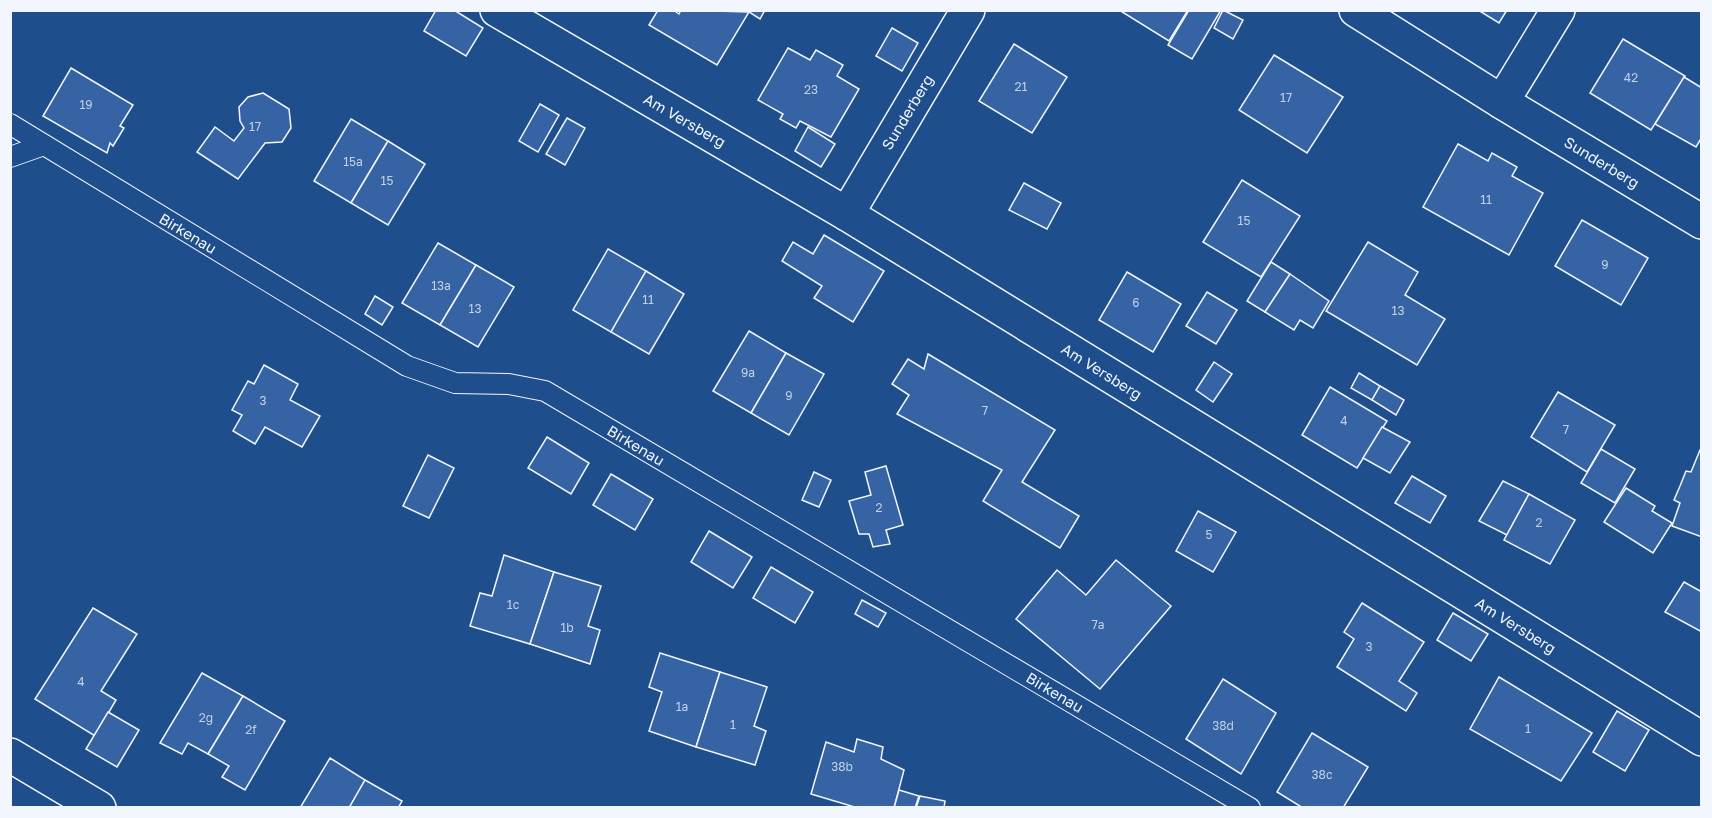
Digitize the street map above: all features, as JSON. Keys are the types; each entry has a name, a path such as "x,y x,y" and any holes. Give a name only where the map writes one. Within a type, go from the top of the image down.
{"street":[{"name":"Am Versberg","path":"497,10 847,214 1701,739"},
{"name":"Sunderberg","path":"847,214 968,10"},
{"name":"Sunderberg","path":"1356,10 1502,102 1701,222"},
{"path":"1502,102 1558,10"},
{"path":"10,755 99,807"}],"lane":[{"name":"Birkenau","path":"10,124 407,366 455,383 509,384 545,391 1250,807"},
{"path":"10,158 44,145"}],"building":[{"path":"436,10 454,10 483,28 466,56 424,31"},
{"path":"658,10 673,10 679,14 681,10 749,12 717,65 649,25"},
{"path":"746,10 765,10 760,19"},
{"path":"1119,10 1188,10 1169,41"},
{"path":"1189,10 1221,10 1192,59 1168,45"},
{"path":"1223,10 1243,20 1233,39 1214,28"},
{"path":"1478,10 1507,10 1499,23"},
{"path":"892,28 918,43 902,71 876,56"},
{"path":"1623,39 1685,76 1651,130 1590,93"},
{"path":"1014,44 1067,77 1032,133 979,101"},
{"path":"788,48 810,60 816,50 843,65 837,76 859,89 831,137 800,121 796,128 780,119 783,114 758,100"},
{"path":"1274,55 1343,97 1307,153 1239,110"},
{"path":"71,68 133,105 120,126 124,128 113,146 110,143 107,153 43,116"},
{"path":"1684,77 1702,88 1702,137 1696,147 1655,124"},
{"path":"263,93 289,109 291,128 282,142 265,143 238,179 197,152 215,127 234,141 244,128 240,121 239,107 248,97"},
{"path":"540,104 559,115 538,152 519,141"},
{"path":"567,118 585,128 565,165 546,154"},
{"path":"351,119 388,141 351,203 314,181"},
{"path":"808,127 835,144 821,167 795,151"},
{"path":"388,141 425,164 388,225 351,203"},
{"path":"1458,144 1488,161 1492,153 1517,167 1512,176 1543,193 1509,255 1423,207"},
{"path":"1242,180 1300,216 1261,277 1203,242"},
{"path":"1024,183 1061,203 1047,229 1009,210"},
{"path":"1582,220 1648,258 1621,305 1555,266"},
{"path":"824,235 884,271 853,322 814,298 822,286 782,261 793,242 813,254"},
{"path":"1368,242 1418,272 1405,295 1445,319 1417,365 1326,311"},
{"path":"438,243 476,265 440,325 402,303"},
{"path":"608,249 646,271 611,332 573,310"},
{"path":"1271,262 1290,274 1265,312 1247,301"},
{"path":"476,265 514,287 478,347 440,325"},
{"path":"646,271 684,294 649,354 611,332"},
{"path":"1127,272 1181,304 1153,352 1099,320"},
{"path":"1290,274 1329,301 1313,328 1300,320 1294,330 1265,312"},
{"path":"1207,292 1237,310 1216,344 1186,326"},
{"path":"375,296 393,307 382,325 365,314"},
{"path":"749,331 786,353 751,413 713,391"},
{"path":"786,353 824,374 789,435 751,413"},
{"path":"928,354 1055,430 1022,482 1079,516 1060,548 983,501 1002,470 897,414 909,395 892,384 908,359 924,369"},
{"path":"1214,362 1232,374 1213,402 1196,390"},
{"path":"264,365 298,384 290,400 320,416 302,447 265,427 255,444 233,431 242,415 232,410 248,381 254,384"},
{"path":"1359,373 1380,386 1372,400 1351,388"},
{"path":"1380,386 1404,400 1396,415 1372,400"},
{"path":"1330,387 1387,421 1357,468 1302,435"},
{"path":"1558,392 1615,425 1587,472 1531,437"},
{"path":"1382,427 1410,442 1390,473 1363,458"},
{"path":"547,437 589,463 571,494 528,468"},
{"path":"1601,449 1635,469 1615,503 1581,483"},
{"path":"1700,450 1702,451 1702,537 1672,526 1680,503 1674,500 1686,471 1691,472"},
{"path":"428,455 454,468 429,518 403,506"},
{"path":"886,466 903,525 886,530 890,544 873,547 869,534 859,534 849,501 871,495 865,472"},
{"path":"814,472 831,480 819,507 802,500"},
{"path":"611,474 653,499 635,530 593,505"},
{"path":"1412,476 1446,496 1430,523 1395,503"},
{"path":"1503,481 1529,494 1507,535 1479,521"},
{"path":"1626,488 1655,506 1652,511 1672,523 1653,553 1604,522"},
{"path":"1529,494 1575,520 1550,564 1504,540"},
{"path":"1198,511 1236,532 1213,572 1176,551"},
{"path":"709,531 752,557 733,588 691,562"},
{"path":"504,555 554,572 530,644 470,626 480,593 492,596"},
{"path":"1116,560 1171,606 1100,689 1016,619 1057,570 1086,595"},
{"path":"771,567 813,592 795,623 753,598"},
{"path":"554,572 601,586 588,626 600,630 590,664 530,644"},
{"path":"1684,582 1702,592 1702,632 1665,612"},
{"path":"862,600 886,613 878,627 855,614"},
{"path":"1362,603 1424,642 1399,681 1417,693 1406,711 1337,667 1354,639 1344,632"},
{"path":"93,608 137,634 101,691 116,700 95,736 35,699"},
{"path":"1453,613 1488,634 1471,661 1437,640"},
{"path":"660,653 720,672 696,747 649,731 662,692 649,687"},
{"path":"720,672 767,687 754,726 766,731 755,765 696,747"},
{"path":"202,673 243,696 208,754 188,743 182,754 160,743"},
{"path":"1499,677 1592,733 1561,781 1470,729"},
{"path":"1223,679 1276,713 1241,774 1186,739"},
{"path":"243,696 285,721 245,790 222,777 229,766 208,754"},
{"path":"1617,711 1649,730 1625,771 1593,752"},
{"path":"108,712 139,730 117,767 86,749"},
{"path":"1312,733 1368,767 1343,808 1303,808 1277,792"},
{"path":"857,739 883,747 881,759 904,770 894,808 858,808 811,794 826,742 854,752"},
{"path":"330,758 365,780 349,808 300,808"},
{"path":"365,780 402,801 398,808 349,808"},
{"path":"899,790 919,796 915,808 894,808"},
{"path":"920,796 945,801 944,808 916,808"}]}
